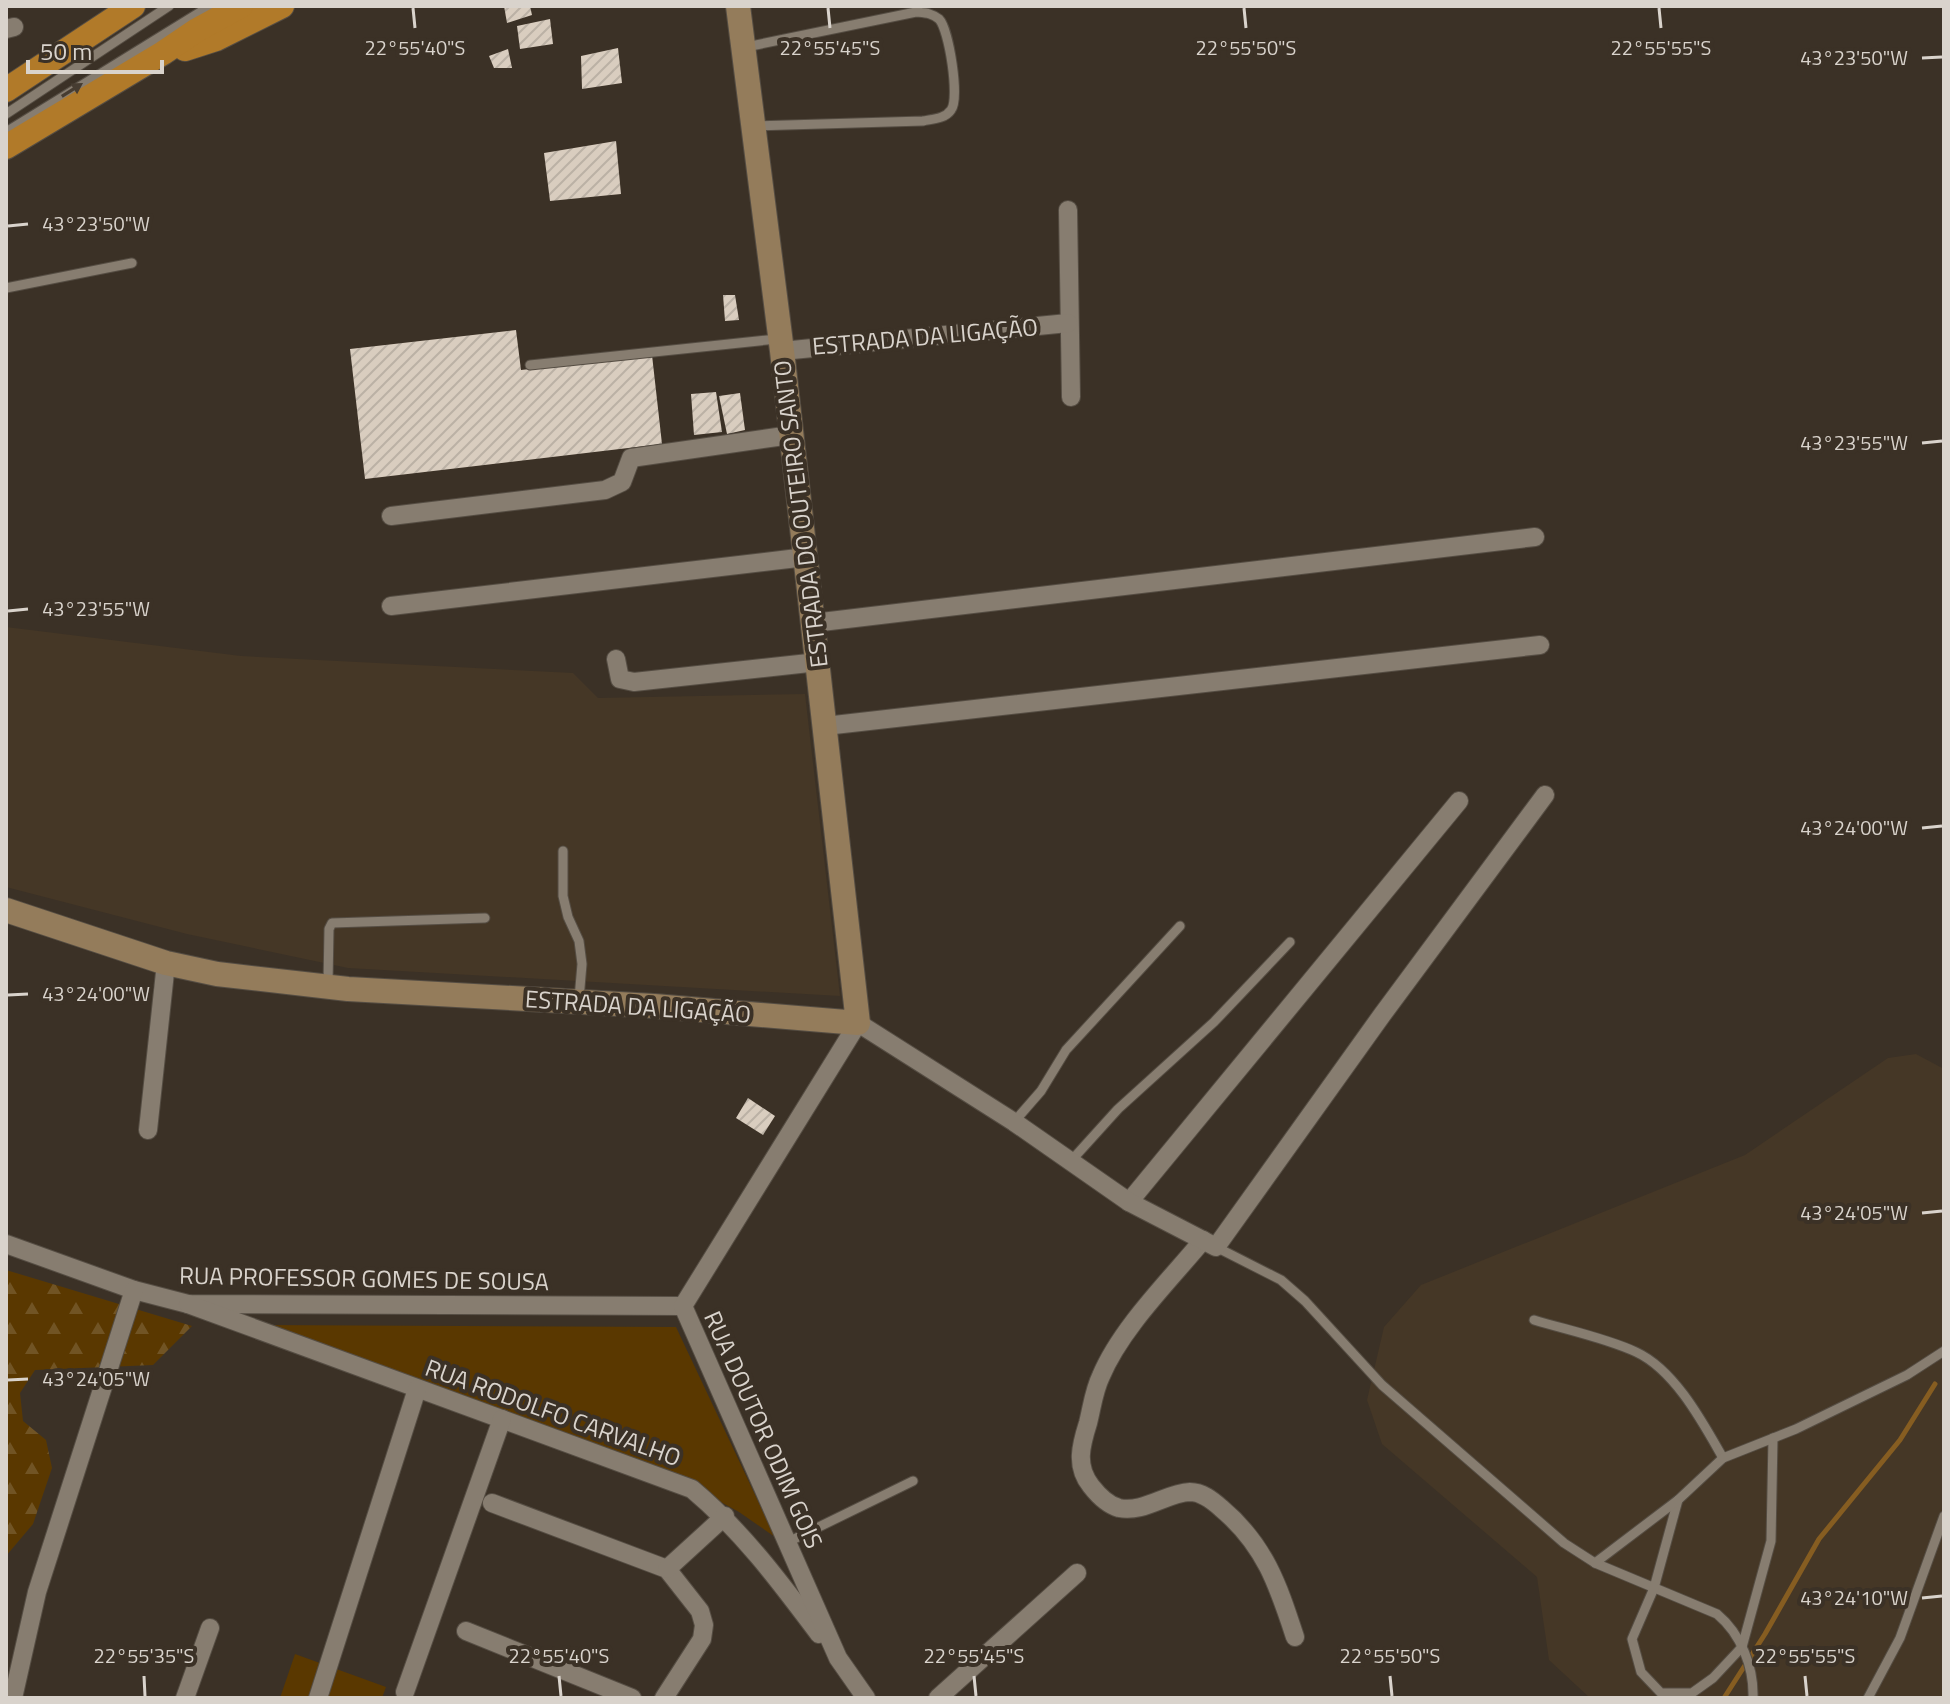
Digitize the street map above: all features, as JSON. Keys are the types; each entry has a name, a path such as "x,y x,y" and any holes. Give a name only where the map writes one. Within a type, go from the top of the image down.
{"highway":[{"path":"6,90 133,6"},
{"path":"6,147 241,6"},
{"path":"163,53 197,47 282,6"}],"street":[{"name":"ESTRADA DO OUTEIRO SANTO","path":"738,6 781,345 858,1023"},
{"name":"ESTRADA DA LIGAÇÃO","path":"1068,210 1071,397"},
{"name":"ESTRADA DA LIGAÇÃO","path":"781,345 1068,323"},
{"path":"391,516 605,490 622,482 631,458 791,435"},
{"path":"813,623 1535,537"},
{"path":"391,606 806,557"},
{"path":"825,726 1540,645"},
{"path":"616,659 620,679 634,682 818,662"},
{"path":"1295,1637 1276,1579 1258,1547 1238,1523 1214,1502 1198,1492 1180,1493 1137,1508 1118,1508 1099,1496 1086,1479 1081,1465 1081,1448 1101,1375 1132,1324 1210,1244 1545,795"},
{"path":"1129,1202 1459,801"},
{"name":"ESTRADA DA LIGAÇÃO","path":"6,910 166,963 217,974 328,987 858,1023 1014,1122 1129,1202 1210,1244"},
{"path":"148,1130 166,963"},
{"name":"RUA DOUTOR ODIM GOIS","path":"858,1023 683,1306 838,1658 866,1698"},
{"name":"RUA PROFESSOR GOMES DE SOUSA","path":"6,1244 134,1290 188,1304 683,1306"},
{"path":"13,1698 37,1592 134,1290"},
{"name":"RUA RODOLFO CARVALHO","path":"188,1304 692,1489 725,1516 764,1561 838,1658"},
{"path":"318,1698 417,1389"},
{"path":"405,1692 502,1419"},
{"path":"492,1503 667,1569 700,1611 704,1625 702,1639 664,1698"},
{"path":"667,1569 725,1516"},
{"path":"938,1698 1077,1573"},
{"path":"185,1698 210,1628"},
{"path":"466,1631 632,1698"}],"lane":[{"path":"6,114 169,6"},
{"path":"6,132 210,6"},
{"path":"743,47 916,12 930,13 942,21 956,98 951,110 943,117 923,121 753,126"},
{"path":"6,288 132,263"},
{"path":"530,365 781,345"},
{"path":"563,851 563,896 579,941 582,964 579,1002"},
{"path":"328,987 329,929 332,923 485,918"},
{"path":"1014,1122 1041,1091 1066,1050 1180,926"},
{"path":"1070,1162 1118,1109 1214,1022 1290,942"},
{"path":"1210,1244 1281,1280 1305,1301 1382,1385 1564,1543 1595,1563 1717,1614 1730,1625 1744,1650 1754,1681 1753,1698"},
{"path":"1534,1320 1638,1353 1663,1372 1697,1413 1723,1458"},
{"path":"1595,1563 1678,1500 1723,1458 1907,1375 1944,1351"},
{"path":"1678,1500 1654,1588 1632,1639 1641,1672 1661,1693 1692,1693 1744,1650 1771,1541 1773,1438"},
{"path":"786,1543 913,1481"},
{"path":"1868,1698 1900,1638 1944,1516"}],"shaded area":[{"path":"6,627 241,656 573,673 598,698 805,694 840,996 348,968 187,934 6,887"},
{"path":"1916,1054 1944,1069 1944,1698 1590,1698 1549,1660 1537,1577 1382,1444 1367,1400 1384,1327 1421,1285 1745,1155 1888,1058"}],"green space":[{"path":"6,1270 192,1326 153,1365 35,1370 20,1393 23,1421 46,1440 52,1468 33,1524 6,1556"},
{"path":"261,1325 676,1327 775,1537 739,1512 675,1477"},
{"path":"295,1654 386,1687 382,1698 280,1698"}],"building":[{"path":"504,6 530,6 532,15 507,23"},
{"path":"550,19 553,44 520,49 517,26"},
{"path":"618,48 622,83 582,89 581,56"},
{"path":"508,49 512,68 494,68 489,56"},
{"path":"616,141 621,194 550,201 544,153"},
{"path":"723,295 735,295 739,320 725,321"},
{"path":"516,330 521,370 652,355 662,444 365,479 350,349"},
{"path":"716,392 722,432 694,435 691,394"},
{"path":"740,393 745,430 727,434 719,396"},
{"path":"748,1098 775,1116 763,1135 736,1118"}],"waterway":[{"path":"1724,1698 1819,1539 1900,1440 1935,1384"}]}
